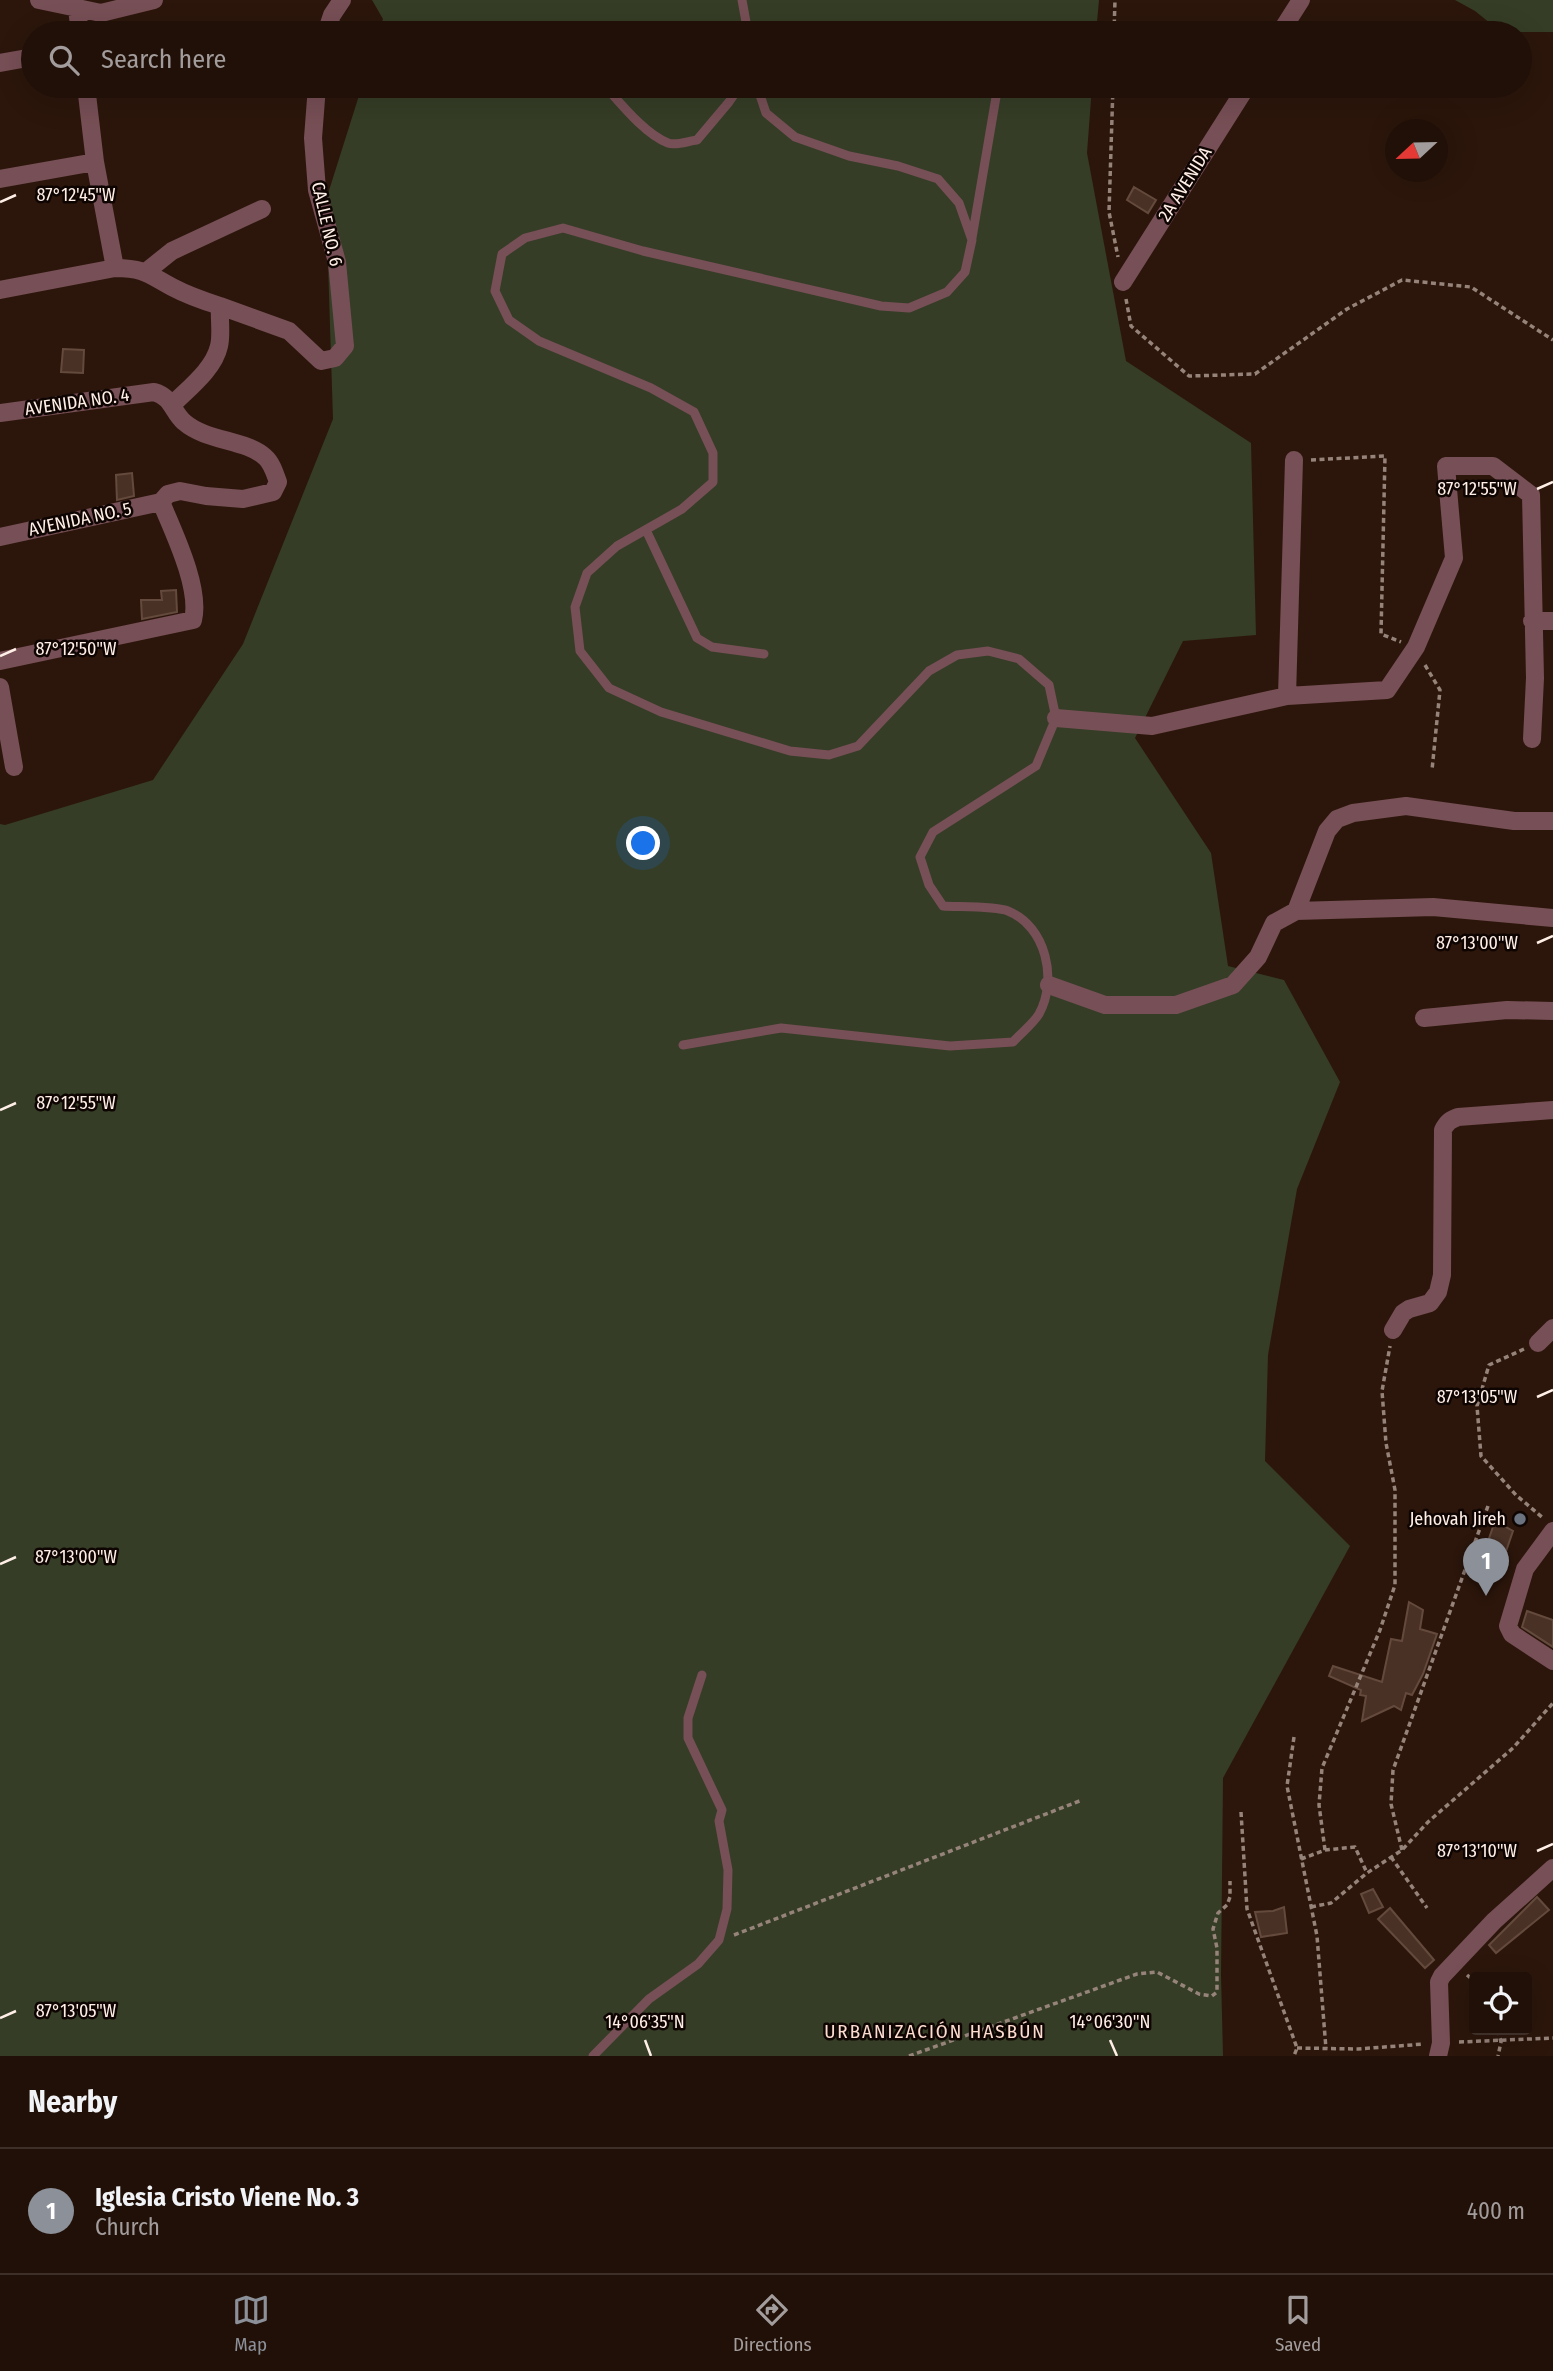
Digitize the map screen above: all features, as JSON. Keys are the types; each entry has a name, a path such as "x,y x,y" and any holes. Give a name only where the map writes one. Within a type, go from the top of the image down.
{"street":[{"path":"39,0 101,13 154,0"},
{"path":"329,21 341,0"},
{"path":"1288,21 1301,0"},
{"path":"78,9 79,21"},
{"path":"0,63 21,59"},
{"path":"87,98 95,162 115,268"},
{"name":"CALLE NO. 6","path":"220,306 289,331 321,361 335,358 345,346 337,262 317,190 313,138 316,98"},
{"name":"2A AVENIDA","path":"1123,282 1239,98"},
{"path":"0,179 95,162"},
{"path":"147,271 172,251 262,209"},
{"path":"0,290 115,268 132,268 147,271 173,288 220,306 219,346 216,354 202,375 173,404"},
{"name":"AVENIDA NO. 4","path":"0,413 154,392 163,394 173,404"},
{"name":"AVENIDA NO. 5","path":"0,537 160,502 168,494 180,491 243,499 273,492 278,482 265,457 247,448 207,436 183,421 173,404"},
{"path":"1287,696 1294,460"},
{"path":"1056,718 1152,726 1287,696 1387,690 1416,648 1454,558 1446,466 1493,466 1531,495 1535,678 1532,739"},
{"path":"0,661 189,622 194,617 188,575 180,548 160,502"},
{"path":"1532,621 1553,621"},
{"path":"0,687 14,767"},
{"path":"1296,911 1327,831 1337,819 1353,813 1406,806 1514,821 1553,821"},
{"path":"1049,985 1105,1005 1176,1005 1233,985 1258,957 1274,923 1296,911 1433,907 1553,918"},
{"path":"1424,1018 1507,1010 1553,1011"},
{"path":"1393,1330 1403,1313 1430,1303 1438,1292 1442,1275 1443,1130 1446,1125 1458,1117 1553,1110"},
{"path":"1538,1343 1553,1328"},
{"path":"1548,1524 1525,1569 1508,1626 1512,1634 1553,1661"},
{"path":"1439,2049 1439,1982 1442,1976 1494,1921 1553,1868"}],"lane":[{"path":"742,0 746,21"},
{"path":"616,98 654,134 671,144 696,140 732,98"},
{"path":"761,98 766,113 795,137 849,156 898,166 939,179 959,203 972,240"},
{"path":"683,1045 781,1028 950,1046 1013,1042 1039,1014 1049,985 1046,959 1034,929 1007,911 943,906 929,885 920,857 933,832 1036,766 1056,718 1049,685 1018,659 988,651 957,655 929,671 858,746 830,755 790,751 661,712 609,688 580,651 575,607 587,573 617,546 682,509 713,482 713,453 694,412 651,388 539,341 509,320 495,291 502,254 525,238 563,228 643,251 881,306 909,308 947,292 965,272 996,98"},
{"path":"646,530 697,638 712,647 764,654"},
{"path":"593,2056 649,1998 698,1964 719,1940 727,1909 728,1870 719,1821 722,1810 688,1738 688,1718 702,1675"}],"path":[{"path":"1114,21 1115,0"},
{"path":"1113,98 1109,212 1131,326 1189,376 1255,374 1347,309 1402,280 1471,287 1553,340"},
{"path":"1294,460 1385,456 1381,634 1416,648 1440,690 1432,770"},
{"path":"1325,1850 1319,1805 1322,1768 1380,1630 1395,1585 1395,1490 1386,1443 1382,1391 1393,1330"},
{"path":"1538,1343 1489,1365 1477,1406 1481,1456 1548,1524"},
{"path":"1402,1850 1391,1804 1393,1770 1488,1506"},
{"path":"1311,1907 1331,1903 1367,1873 1402,1850 1428,1822 1513,1748 1553,1703"},
{"path":"1294,1737 1287,1786 1317,1936 1326,2049"},
{"path":"719,1940 1082,1800"},
{"path":"1241,1812 1247,1909 1297,2048 1294,2056"},
{"path":"1301,1859 1325,1850 1355,1847 1367,1873"},
{"path":"1391,1857 1427,1908"},
{"path":"909,2056 1138,1974 1157,1972 1199,1994 1212,1996 1217,1992 1213,1928 1218,1913 1227,1905 1230,1897 1230,1881"},
{"path":"1499,2035 1499,2056"},
{"path":"1297,2048 1439,2049 1553,2038"}],"green space":[{"path":"372,0 1099,0 1097,21 382,21"},
{"path":"1455,0 1553,0 1553,32 1532,32 1532,21 1487,21"},
{"path":"358,98 1091,98 1087,153 1126,361 1251,443 1256,635 1183,641 1135,738 1211,853 1228,966 1284,980 1340,1082 1297,1189 1268,1355 1265,1461 1350,1546 1223,1778 1223,2056 0,2056 0,824 5,825 153,780 243,644 333,419 326,200"}],"building":[{"path":"1134,187 1156,200 1148,213 1127,200"},
{"path":"63,349 84,350 83,373 61,372"},
{"path":"132,473 134,496 117,500 116,475"},
{"path":"176,590 177,612 142,619 141,600 162,600 161,591"},
{"path":"1495,1521 1513,1531 1503,1560 1484,1553"},
{"path":"1409,1602 1423,1610 1420,1629 1437,1634 1423,1674 1412,1695 1406,1693 1401,1710 1394,1706 1362,1721 1366,1696 1360,1695 1361,1690 1329,1676 1333,1666 1382,1682 1391,1639 1402,1641"},
{"path":"1527,1611 1553,1620 1553,1647 1522,1627"},
{"path":"1373,1889 1383,1907 1369,1913 1361,1894"},
{"path":"1537,1897 1549,1910 1496,1953 1489,1945"},
{"path":"1284,1907 1287,1933 1261,1937 1255,1912"},
{"path":"1390,1908 1434,1960 1425,1968 1378,1919"}],"place":[{"name":"Jehovah Jireh","path":"1520,1519"},
{"name":"Iglesia Cristo Viene No. 3","path":"1486,1596"}],"district":[{"name":"URBANIZACIÓN HASBÚN","path":"935,2031"}]}
